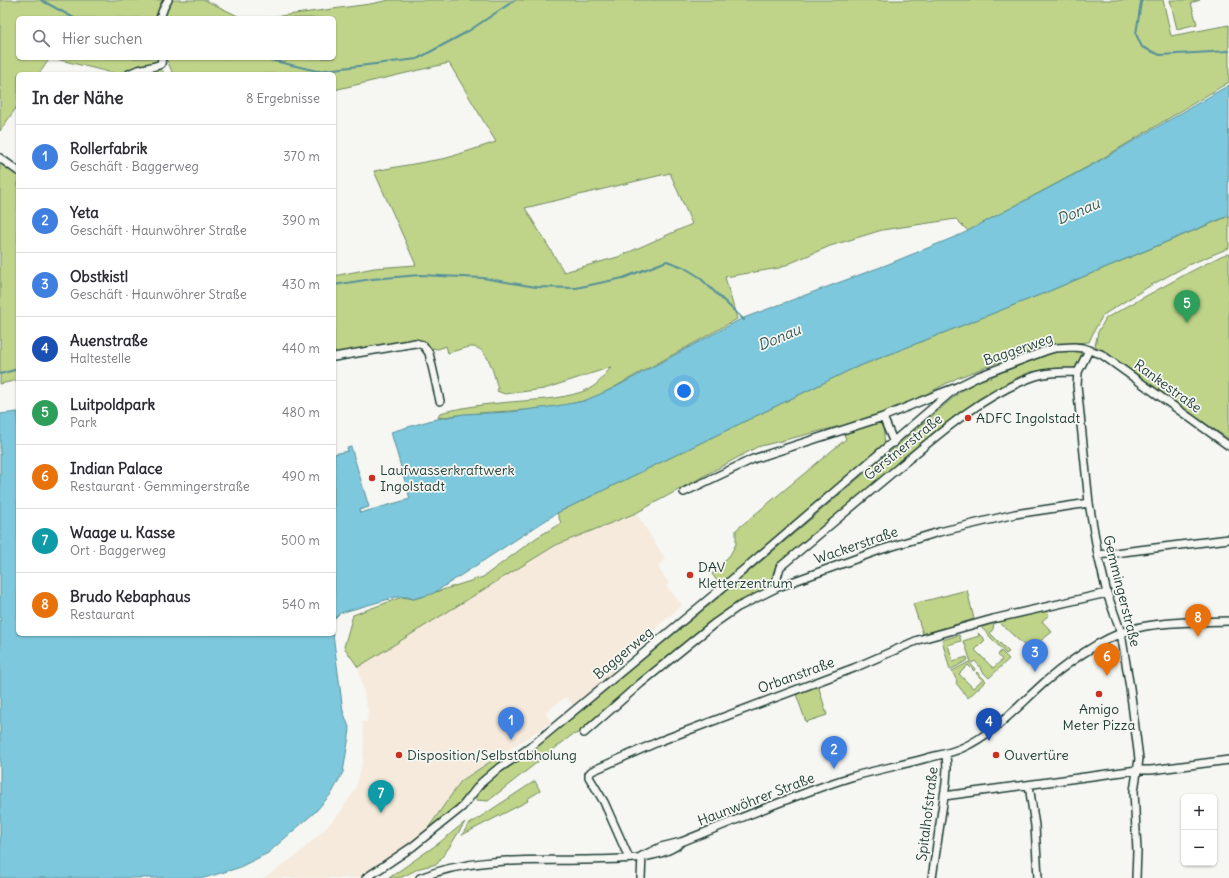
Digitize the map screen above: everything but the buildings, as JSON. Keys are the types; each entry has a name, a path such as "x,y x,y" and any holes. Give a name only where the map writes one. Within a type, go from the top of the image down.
{"street":[{"path":"161,16 168,0"},
{"path":"133,72 137,69 154,67 161,64 162,60"},
{"path":"0,158 16,170"},
{"path":"336,357 415,343 423,345 429,353 440,401"},
{"name":"Baggerweg","path":"684,492 753,459 883,417 958,387 979,376 1055,348 1074,347 1089,350"},
{"name":"Gemmingerstraße","path":"1089,350 1078,372 1077,386 1089,503 1107,593 1121,633 1139,759 1134,791 1138,851 1136,878"},
{"name":"Rankestraße","path":"1089,350 1107,358 1229,446"},
{"name":"Gerstnerstraße","path":"778,587 776,578 780,567 936,436 966,413 996,393 1031,378 1051,373 1078,372"},
{"name":"Baggerweg","path":"366,878 412,847 437,827 462,806 481,783 495,771 528,749 722,588 958,387"},
{"path":"883,417 894,443"},
{"name":"Wackerstraße","path":"584,733 641,683 715,622 778,587 880,550 939,532 1015,514 1089,503"},
{"path":"1098,554 1229,539"},
{"name":"Orbanstraße","path":"629,858 604,802 589,777 589,774 592,771 660,741 854,668 918,640 993,619 1107,593"},
{"name":"Haunwöhrer Straße","path":"422,878 452,867 484,862 629,858 664,853 681,842 832,783 872,771 946,754 966,746 996,728 1045,682 1065,667 1087,652 1121,633 1141,627 1169,623 1229,621"},
{"name":"Spitalhofstraße","path":"932,878 947,775 946,754"},
{"path":"944,796 1138,770 1151,770 1229,760"},
{"path":"1030,785 1035,826 1038,878"},
{"path":"641,878 642,856"}],"shaded area":[{"path":"636,513 665,559 658,568 669,583 666,586 682,605 631,649 609,676 573,705 566,697 545,712 551,722 461,780 424,832 373,871 357,878 263,878 297,855 323,831 340,813 356,788 363,760 364,737 362,722 367,722 368,711 358,667 556,545"}],"green space":[{"path":"0,0 166,0 158,16 16,16 16,60 49,60 40,72 16,72 16,108 0,131"},
{"path":"171,0 205,0 238,16 164,16"},
{"path":"390,0 1163,0 1171,36 1229,25 1229,82 1093,164 968,231 956,219 882,230 830,246 779,268 725,277 737,319 598,395 583,401 547,408 474,413 438,418 440,413 460,408 548,399 581,392 596,385 611,367 544,389 505,394 497,391 498,389 490,362 482,351 476,348 467,347 448,353 446,346 438,349 430,348 423,343 412,340 336,353 336,276 374,268 416,265 374,171 447,158 496,142 449,63 336,90 336,72 172,72 167,60 336,60 336,16 280,16","holes":["670,173 692,224 618,257 564,272 525,208"]},
{"path":"1170,0 1200,0 1191,3 1197,24 1177,29"},
{"path":"60,60 159,60 160,68 163,72 109,72"},
{"path":"0,163 16,175 16,380 0,384"},
{"path":"1229,216 1229,248 1188,265 1148,287 1103,315 1089,342 1058,344 996,363 957,378 882,417 885,445 720,585 712,574 730,555 736,544 736,530 846,439 840,426 757,447 636,513 556,545 358,667 344,647 353,615 402,597 414,599 483,577 536,538 561,523 557,513 852,369 1047,292"},
{"path":"1229,253 1229,439 1095,346 1098,332 1106,318 1188,273"},
{"path":"1057,351 1080,352 1080,361 1074,368 1030,372 978,399 777,564 773,572 773,586 736,605 713,620 586,725 582,732 572,735 488,801 476,800 476,794 481,787 497,773 530,751 570,720 724,593 960,392 988,375 990,379 994,375"},
{"path":"967,590 974,619 923,634 913,604"},
{"path":"1045,610 1049,615 1042,621 1052,632 1029,650 999,622 1002,620"},
{"path":"994,623 993,629 990,633 1009,652 1006,654 981,627"},
{"path":"978,633 985,640 975,650 993,668 1002,660 998,655 1001,651 1009,659 989,678 980,669 981,668 975,661 972,663 971,662 963,641 979,636"},
{"path":"959,635 961,641 948,645 953,661 967,657 968,660 950,670 942,640"},
{"path":"969,662 975,669 974,671 968,665 959,674 973,688 982,680 976,673 977,672 986,681 968,698 956,683 957,681 952,671"},
{"path":"818,685 827,715 806,722 796,694"},
{"path":"499,756 504,761 481,777 459,803 426,831 461,781"},
{"path":"535,781 540,791 527,799 528,801 462,835 468,825"},
{"path":"465,822 437,864 420,868 400,878 389,878 439,843"}],"water":[{"name":"Donau","path":"1229,85 1228,216 1047,292 852,369 557,513 432,594 413,599 408,597 396,597 340,613 336,617 336,454 348,451 347,448 351,447 369,507 359,510 360,513 410,499 391,432 432,420 464,414 509,412 584,401 612,389 741,319 886,265 962,234 1094,164"},
{"path":"16,412 16,636 333,636 343,711 350,730 343,772 332,793 315,812 268,853 238,868 204,878 0,878 0,414"}],"waterway":[{"path":"41,0 70,16"},
{"path":"270,60 317,71 417,59 467,32 515,0"},
{"path":"1143,0 1141,2 1136,34 1142,47 1160,55 1229,51"},
{"path":"336,285 372,279 420,275 483,278 536,287 576,288 623,278 667,261 683,267 698,276 744,320"},
{"path":"0,374 16,370"}],"place":[{"name":"Luitpoldpark","path":"1187,323"},
{"name":"ADFC Ingolstadt","path":"968,418"},
{"name":"Laufwasserkraftwerk Ingolstadt","path":"372,478"},
{"name":"DAV Kletterzentrum","path":"690,575"},
{"name":"Brudo Kebaphaus","path":"1198,637"},
{"name":"Obstkistl","path":"1035,672"},
{"name":"Indian Palace","path":"1107,676"},
{"name":"Amigo Meter Pizza","path":"1099,694"},
{"name":"Rollerfabrik","path":"511,740"},
{"name":"Auenstraße","path":"989,741"},
{"name":"Disposition/Selbstabholung","path":"399,755"},
{"name":"Ouvertüre","path":"996,755"},
{"name":"Yeta","path":"834,769"},
{"name":"Waage u. Kasse","path":"381,813"}]}
